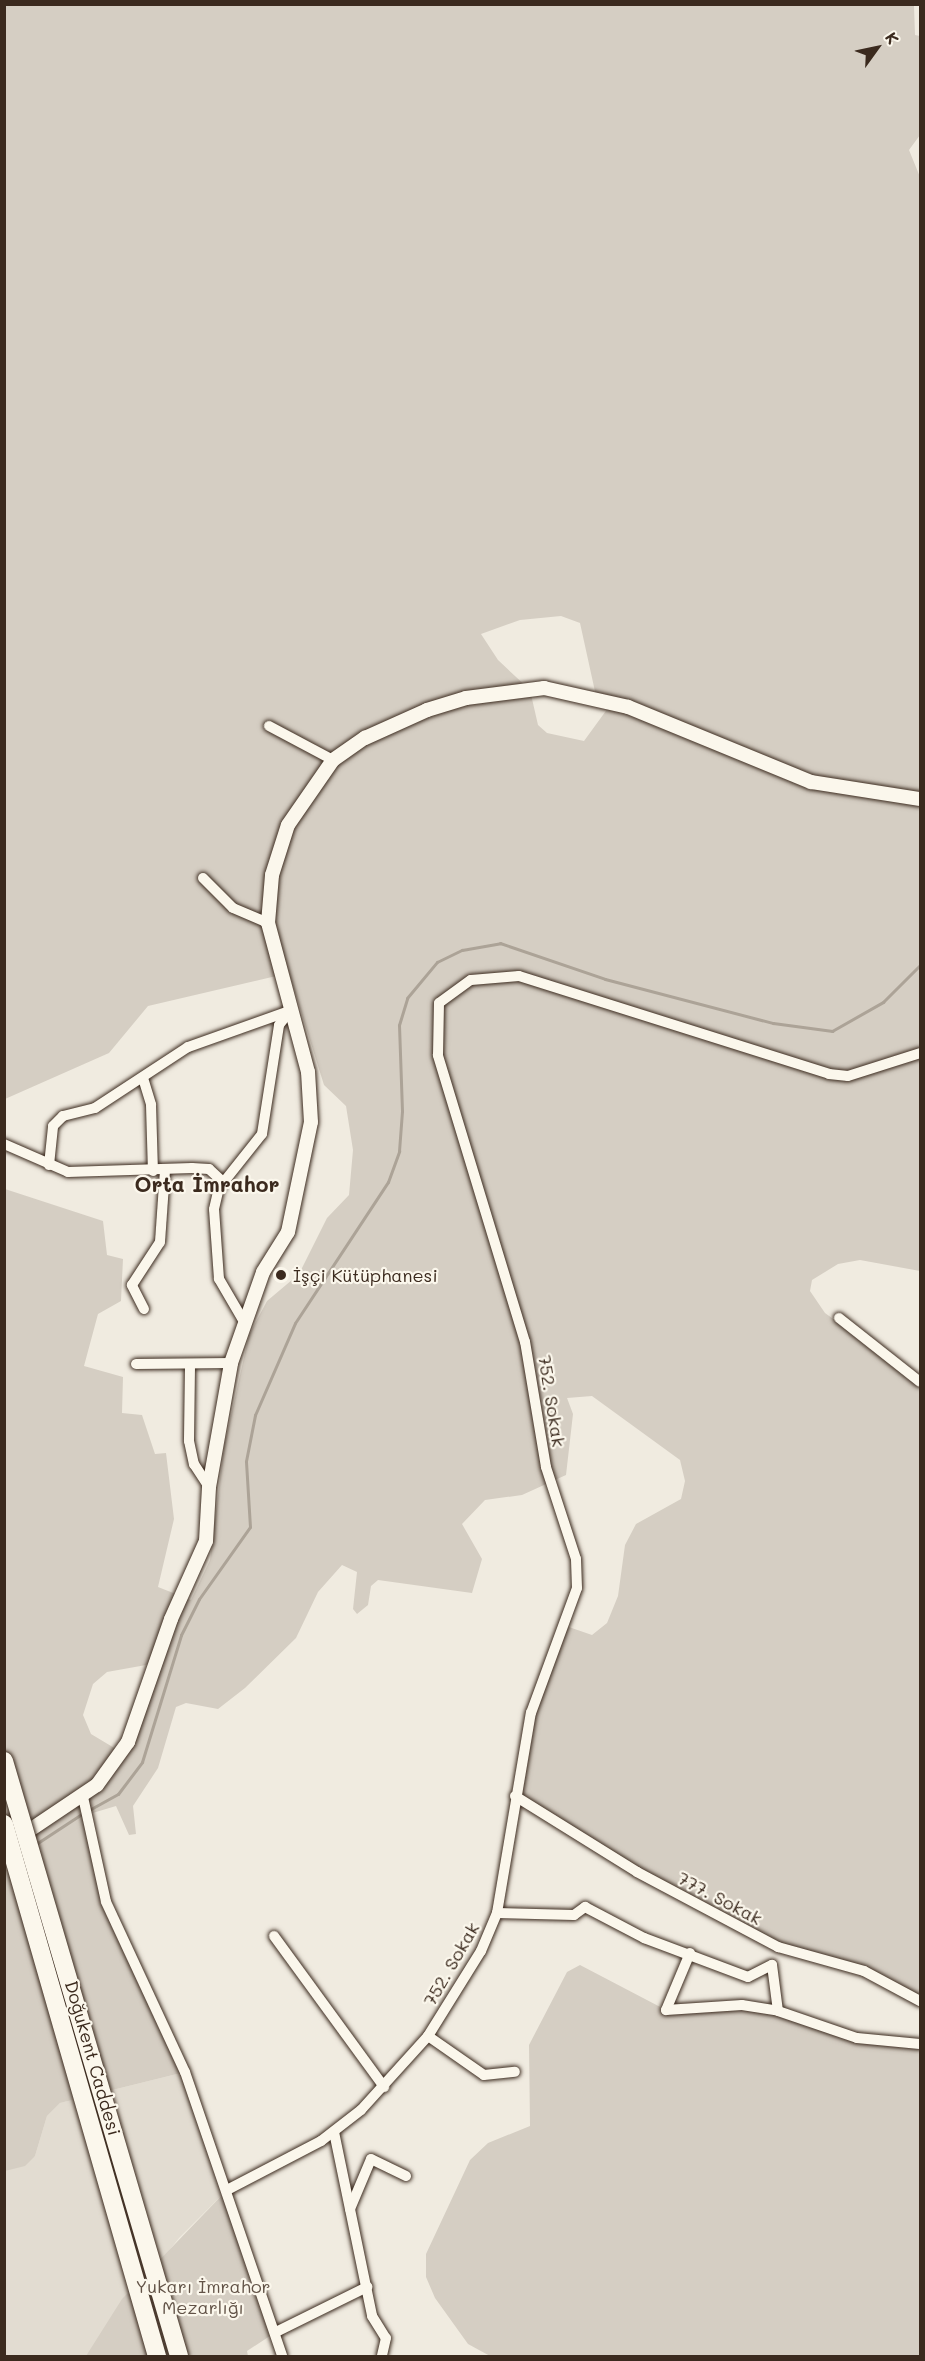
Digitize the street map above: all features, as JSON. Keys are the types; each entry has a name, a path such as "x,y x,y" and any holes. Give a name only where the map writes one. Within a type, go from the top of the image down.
{"main road":[{"name":"Doğukent Caddesi","path":"4,1761 179,2356"},
{"name":"Doğukent Caddesi","path":"4,1824 157,2356"}],"street":[{"path":"4,1849 82,1797 115,1762 139,1719 171,1619 206,1540 209,1487 231,1363 243,1320 263,1272 288,1232 306,1158 308,1072 268,923 272,874 288,825 333,760 365,738 427,710 466,698 544,688 628,707 811,782 921,799"},
{"path":"269,726 333,760"},
{"path":"203,878 233,908 268,923"},
{"name":"752. Sokak","path":"227,2190 334,2132 384,2087 428,2036 481,1951 497,1913 515,1796 531,1713 579,1575 546,1467 525,1342 438,1055 439,1003 471,980 519,976 830,1074 848,1076 921,1053"},
{"path":"49,1165 57,1120 95,1108 188,1047 290,1011"},
{"path":"243,1320 219,1280 214,1209 223,1182 262,1134 279,1024 290,1011"},
{"path":"143,1078 151,1105 153,1171"},
{"path":"4,1144 68,1172 209,1169 223,1182"},
{"path":"144,1309 132,1285 160,1242 165,1170"},
{"path":"839,1318 921,1382"},
{"path":"136,1364 190,1367 231,1363"},
{"path":"190,1367 189,1441 194,1464 209,1487"},
{"name":"777. Sokak","path":"515,1796 637,1872 778,1947 864,1971 921,2001"},
{"path":"82,1797 106,1902 162,2017 227,2190 276,2332 282,2356"},
{"path":"497,1913 574,1915 585,1907 644,1938 690,1953 748,1977 772,1965"},
{"path":"274,1936 384,2087"},
{"path":"778,1947 772,1965 778,2011"},
{"path":"690,1953 666,2010 742,2005 778,2011 856,2038 921,2044"},
{"path":"428,2036 484,2075 515,2072"},
{"path":"334,2132 372,2316 387,2338 382,2356"},
{"path":"350,2210 372,2159 406,2176"},
{"path":"276,2332 367,2287"}],"shaded area":[{"path":"185,2072 227,2190 179,2238 86,2356 5,2356 5,2171 35,2156 47,2116 60,2103"}],"green space":[{"path":"5,5 920,5 914,6 915,35 920,36 920,135 909,150 920,177 920,1271 860,1260 838,1264 812,1280 810,1291 825,1313 920,1382 920,2001 864,1971 824,1963 711,1912 517,1794 518,1774 563,1625 592,1635 607,1623 618,1596 625,1545 636,1524 681,1499 685,1481 680,1460 592,1396 567,1398 573,1414 566,1475 522,1495 485,1500 462,1524 482,1559 472,1593 378,1580 371,1586 368,1605 357,1614 353,1609 357,1572 342,1565 318,1592 296,1638 245,1688 218,1709 186,1703 176,1707 158,1768 133,1806 136,1834 129,1835 116,1806 86,1815 101,1882 185,2072 60,2103 47,2116 35,2156 25,2166 5,2171 5,1189 103,1221 107,1255 123,1259 121,1301 98,1314 84,1366 123,1377 122,1413 142,1415 155,1454 166,1453 174,1519 158,1587 191,1600 210,1560 224,1447 249,1335 267,1301 299,1274 327,1218 349,1195 353,1150 346,1106 324,1085 289,973 148,1006 109,1053 5,1099","holes":["561,616 580,623 596,696 608,708 584,741 547,733 538,725 530,690 498,660 481,634 520,620","161,1653 121,1752 91,1734 83,1715 93,1684 107,1672 146,1665"]},
{"path":"580,1965 666,2010 742,2005 857,2038 920,2044 920,2356 490,2356 468,2344 435,2298 426,2277 426,2254 470,2160 488,2143 530,2126 529,2045 567,1972"},
{"name":"Yukarı İmrahor Mezarlığı","path":"227,2190 276,2332 247,2351 248,2356 86,2356 122,2299"}],"waterway":[{"path":"89,1810 118,1794 142,1762 181,1635 199,1599 250,1527 246,1461 255,1415 295,1323 388,1182 399,1151 402,1111 399,1025 407,998 437,962 462,950 500,943 605,979 773,1023 832,1031 883,1002 920,965"},
{"path":"36,1844 83,1813"}],"place":[{"name":"İşçi Kütüphanesi","path":"281,1275"}],"district":[{"name":"Orta İmrahor","path":"207,1184"}]}
